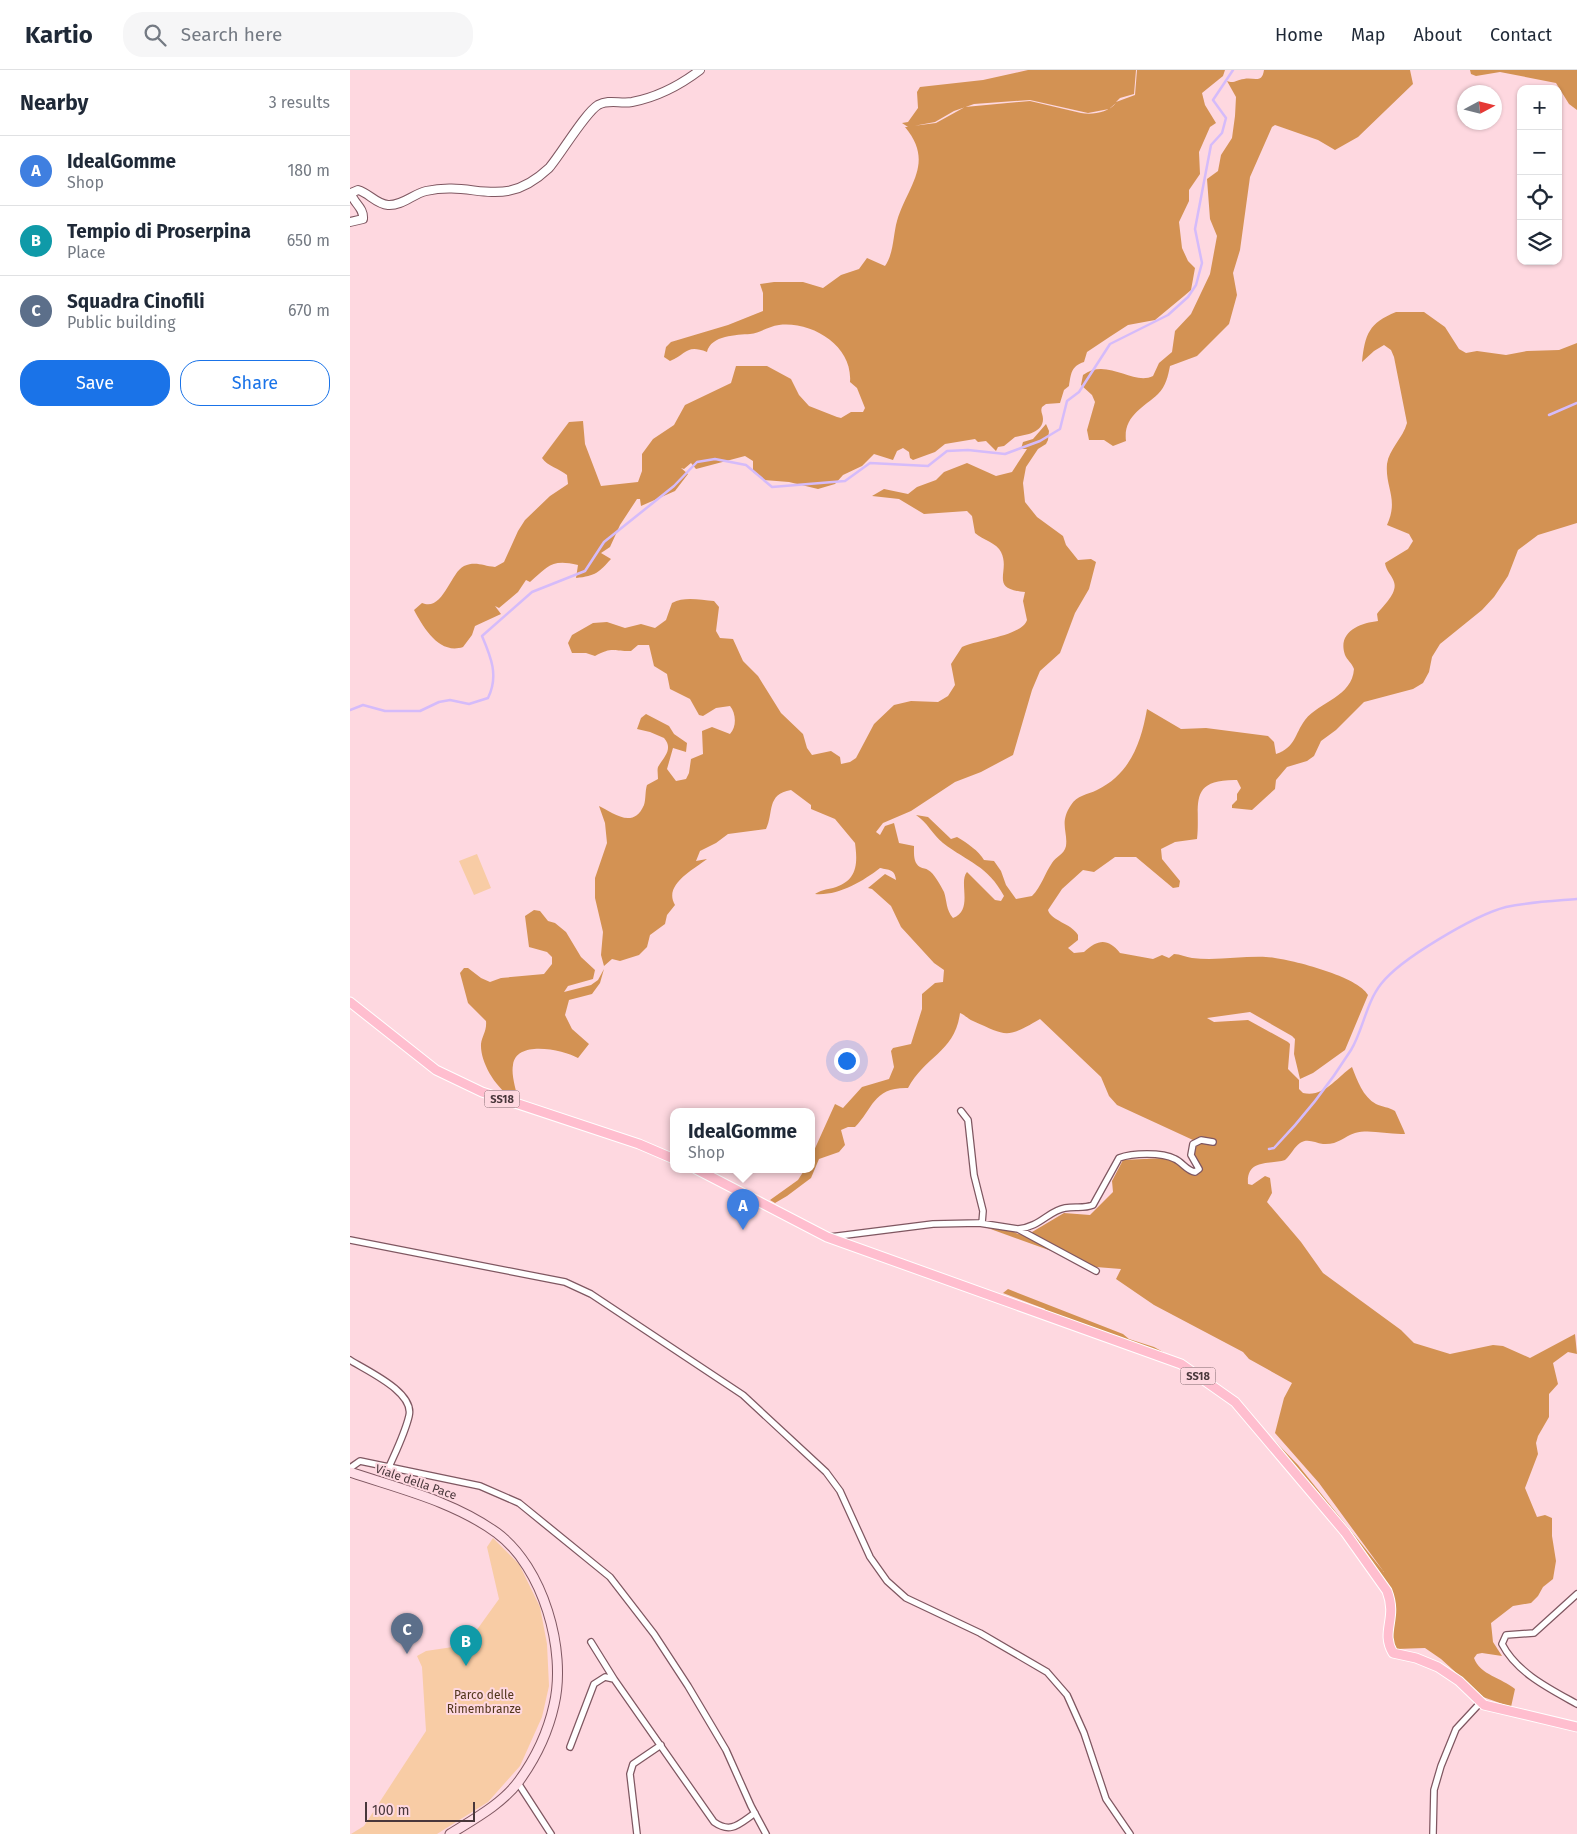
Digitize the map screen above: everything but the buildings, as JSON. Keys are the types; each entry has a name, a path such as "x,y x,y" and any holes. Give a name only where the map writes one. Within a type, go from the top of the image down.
{"main road":[{"name":"SS18","path":"350,1002 436,1070 474,1088 639,1144 670,1157"},
{"name":"SS18","path":"704,1173 828,1238 1181,1364 1235,1402 1345,1532 1386,1591 1392,1611 1387,1641 1393,1653 1438,1667 1459,1681 1481,1702 1490,1707 1565,1726 1577,1727"},
{"name":"Viale della Pace","path":"350,1472 442,1502 470,1516 498,1534 517,1553 530,1572 545,1603 554,1639 557,1672 554,1705 534,1758 518,1783 490,1808 450,1834"}],"street":[{"path":"350,222 362,219 363,212 352,198 352,193 358,190 379,203 395,205 414,194 434,190 455,188 498,194 520,187 541,176 549,168 588,115 600,104 631,102 668,91 685,82 700,70"},
{"path":"961,1111 968,1120 974,1176 983,1211 982,1223"},
{"path":"1018,1229 1038,1224 1064,1208 1079,1209 1093,1205 1119,1158 1125,1156 1162,1155 1174,1158 1189,1170 1195,1172 1199,1169 1191,1155 1193,1144 1198,1140 1213,1142"},
{"path":"828,1238 932,1224 982,1223 1018,1229 1096,1271"},
{"path":"350,1240 565,1282 591,1294 743,1395 826,1472 840,1491 870,1557 887,1581 906,1598 980,1633 1046,1672 1067,1695 1084,1733 1106,1799 1130,1834"},
{"path":"350,1360 396,1388 409,1402 410,1415 389,1467"},
{"path":"350,1468 360,1461 480,1486 519,1503 610,1577 654,1634 688,1686 726,1750 766,1834"},
{"path":"1577,1594 1534,1632 1506,1635 1502,1644 1517,1664 1542,1685 1577,1704"},
{"path":"591,1642 614,1679 714,1822 722,1830 730,1830 755,1813"},
{"path":"570,1747 594,1684 605,1677 614,1679"},
{"path":"1433,1834 1434,1790 1441,1766 1456,1729 1481,1702"},
{"path":"638,1834 630,1774 633,1764 661,1745"},
{"path":"518,1783 551,1834"}],"green space":[{"path":"477,854 491,888 474,895 459,861"},
{"name":"Parco delle Rimembranze","path":"493,1538 519,1564 540,1607 547,1644 549,1686 542,1717 520,1766 488,1802 437,1834 351,1834 364,1826 426,1731 422,1667 417,1656 426,1651 466,1645 499,1599 487,1547"}],"shaded area":[{"path":"1028,70 1136,70 1134,94 1120,98 1116,102 1135,95 1137,70 1225,70 1223,76 1202,93 1205,105 1216,123 1210,127 1199,152 1200,174 1189,190 1189,201 1179,222 1182,248 1188,261 1195,268 1191,290 1155,320 1128,325 1087,352 1084,362 1076,366 1072,371 1069,386 1064,390 1060,403 1046,404 1042,407 1043,419 1040,427 1033,432 1015,437 1004,446 998,447 996,451 986,441 978,442 975,439 945,444 935,452 913,460 910,458 909,452 903,448 897,451 893,460 874,454 862,466 843,475 835,484 818,489 789,482 764,480 753,472 753,461 745,456 696,469 691,463 684,469 681,468 688,474 675,491 641,506 640,499 637,499 620,525 610,547 601,553 611,559 596,573 576,578 578,565 562,563 551,565 530,582 526,580 518,592 499,608 495,606 501,614 475,626 472,635 463,647 446,647 433,638 414,610 422,603 429,604 441,597 454,576 464,566 476,564 495,567 504,562 525,520 550,496 568,484 567,475 542,458 569,422 583,421 585,444 601,486 638,482 642,471 642,454 653,439 674,425 685,405 731,383 736,366 767,366 791,379 799,395 809,406 837,417 841,418 851,412 863,412 865,408 857,388 850,382 849,369 845,357 828,338 804,327 779,325 754,333 719,339 709,346 707,352 691,349 670,361 664,357 666,347 671,342 728,325 763,311 763,293 760,284 803,282 823,288 841,275 859,269 867,258 885,266 892,250 897,221 919,163 914,140 905,127 908,127 902,123 908,122 918,108 917,92 920,87 983,80","holes":["1030,100 1088,113 1109,109 1085,114 1030,101 966,107 974,104","964,107 936,123 915,126 935,122"]},
{"path":"1264,70 1410,70 1413,84 1358,137 1335,150 1318,140 1275,125 1272,127 1250,177 1240,250 1233,273 1237,295 1229,324 1197,356 1170,366 1161,391 1140,408 1131,419 1126,432 1126,441 1113,446 1104,440 1089,440 1087,430 1095,402 1092,395 1081,385 1083,375 1092,370 1101,369 1137,378 1153,376 1159,363 1172,352 1175,331 1191,314 1210,274 1217,236 1210,219 1207,179 1218,171 1221,155 1232,138 1236,97 1227,81 1257,79 1261,77"},
{"path":"1470,70 1577,70 1577,110 1569,104 1562,93 1562,85 1500,72 1476,76 1471,74"},
{"path":"1396,312 1424,312 1445,327 1459,349 1466,353 1477,351 1506,355 1527,351 1559,350 1577,343 1577,523 1538,535 1518,550 1508,576 1494,597 1482,610 1440,644 1432,657 1429,672 1423,683 1413,689 1364,702 1336,730 1321,741 1314,756 1307,761 1287,767 1276,780 1275,789 1252,810 1232,808 1241,788 1237,780 1210,784 1203,790 1199,797 1197,839 1175,842 1161,849 1162,859 1180,881 1179,887 1173,888 1136,857 1115,857 1094,872 1083,870 1062,889 1048,910 1053,917 1071,928 1078,935 1078,940 1068,948 1074,953 1084,952 1094,945 1103,942 1116,948 1120,953 1153,959 1162,955 1169,958 1174,954 1201,959 1276,958 1321,969 1351,981 1362,988 1368,995 1345,1050 1313,1073 1300,1079 1294,1054 1295,1039 1292,1036 1250,1012 1207,1018 1214,1022 1248,1020 1288,1042 1290,1044 1288,1069 1299,1080 1299,1089 1303,1093 1311,1094 1324,1090 1352,1067 1367,1097 1376,1104 1395,1111 1405,1134 1361,1132 1333,1143 1303,1142 1285,1160 1255,1166 1248,1176 1248,1184 1252,1185 1265,1176 1270,1178 1272,1193 1267,1202 1301,1242 1323,1273 1401,1330 1414,1343 1450,1354 1493,1345 1503,1346 1530,1358 1575,1334 1577,1354 1568,1352 1553,1363 1558,1384 1549,1394 1549,1417 1538,1436 1536,1443 1538,1454 1525,1488 1537,1517 1545,1515 1552,1518 1552,1536 1556,1561 1553,1579 1543,1587 1531,1603 1513,1606 1491,1623 1493,1642 1502,1656 1482,1653 1477,1654 1474,1658 1477,1664 1486,1672 1515,1689 1511,1707 1483,1697 1441,1659 1425,1648 1396,1649 1391,1642 1395,1618 1378,1572 1319,1493 1270,1438 1200,1376 1044,1312 1045,1309 1003,1293 1008,1289 1123,1334 1129,1339 1154,1347 1203,1374 1241,1406 1298,1465 1384,1572 1319,1483 1275,1433 1284,1398 1292,1383 1249,1359 1243,1352 1154,1305 1116,1279 1121,1269 1096,1267 985,1227 1004,1227 1018,1234 1027,1235 1064,1213 1090,1215 1113,1192 1112,1181 1123,1160 1165,1158 1196,1170 1198,1166 1191,1155 1193,1140 1117,1105 1109,1096 1101,1077 1040,1019 1020,1030 1006,1033 984,1026 960,1013 952,1037 915,1077 908,1088 887,1091 875,1100 855,1127 841,1130 845,1145 839,1152 819,1159 815,1168 815,1148 835,1104 843,1108 862,1087 889,1079 894,1067 891,1051 893,1048 911,1044 922,1009 922,994 935,983 943,982 944,970 934,963 901,927 891,906 872,889 868,888 885,874 896,880 891,871 880,868 849,887 832,893 815,894 847,881 856,865 855,843 835,819 811,809 811,805 791,790 783,792 774,800 766,829 728,834 700,851 696,861 707,859 676,885 672,898 675,905 667,915 665,924 650,935 647,947 639,955 620,961 612,959 604,966 601,955 603,932 595,898 595,878 607,843 605,823 599,806 622,817 634,817 639,813 644,805 647,785 658,779 658,767 668,750 667,742 664,738 637,729 641,718 646,714 669,726 674,734 687,743 686,752 673,748 667,769 676,781 686,779 691,759 703,754 702,731 712,727 730,734 735,724 730,706 716,708 703,716 699,715 690,699 670,689 667,674 654,666 649,645 638,645 631,651 610,650 595,656 586,653 572,653 568,643 572,635 593,623 607,622 625,628 641,624 655,628 666,620 672,603 687,599 714,601 719,607 716,631 720,638 733,639 743,661 758,676 781,713 803,734 807,748 812,755 831,751 840,757 841,764 850,762 856,758 874,724 894,705 911,701 938,702 948,696 955,685 951,664 962,647 1008,634 1017,630 1027,620 1023,601 1025,592 1007,587 1004,583 1004,566 1001,552 996,546 975,533 972,516 967,511 924,514 899,499 872,496 884,489 908,494 917,487 936,480 944,472 967,463 996,476 1012,472 1027,449 1021,449 1023,442 1033,439 1046,424 1049,431 1048,440 1046,444 1038,449 1026,467 1023,483 1025,502 1037,517 1063,536 1066,545 1078,560 1091,559 1096,562 1089,589 1075,613 1060,653 1040,671 1032,690 1013,755 981,772 955,782 911,811 883,823 876,832 880,835 885,826 894,823 899,843 914,846 916,863 930,872 939,883 953,918 963,909 964,882 967,872 995,900 1001,901 1004,896 998,886 984,871 943,843 916,815 928,817 951,839 957,837 976,850 984,860 994,861 1001,871 1006,885 1016,899 1032,896 1052,863 1065,849 1065,817 1067,811 1079,797 1097,790 1108,783 1126,766 1137,745 1147,709 1181,729 1206,728 1268,736 1274,742 1276,754 1291,744 1305,720 1311,714 1348,686 1354,669 1345,655 1344,640 1352,630 1364,624 1378,621 1377,614 1389,599 1395,586 1385,563 1408,549 1413,541 1409,534 1387,525 1392,501 1387,464 1390,453 1407,423 1394,357 1391,350 1384,345 1362,362 1365,344 1370,331 1374,325"},
{"path":"534,910 540,911 548,921 555,923 566,932 581,957 595,970 593,979 568,986 564,992 591,985 598,980 604,969 600,983 592,994 569,1000 565,1015 572,1029 589,1044 578,1058 552,1050 531,1049 522,1052 516,1057 513,1065 513,1078 518,1100 504,1092 487,1069 481,1044 486,1021 468,1003 460,973 464,968 468,968 490,982 501,978 544,974 552,964 552,957 547,952 529,947 525,916"},
{"path":"802,1173 813,1173 811,1178 787,1196 775,1203 770,1200 798,1180"}],"waterway":[{"path":"350,710 363,705 385,711 420,711 439,702 450,700 469,704 488,698 493,682 493,674 491,659 482,636 532,592 585,571 604,542 674,486 697,462 715,459 746,465 772,487 845,481 870,463 928,466 947,451 968,450 1005,454 1040,441 1060,429 1067,401 1079,392 1110,344 1168,315 1188,297 1196,285 1202,263 1195,229 1211,145 1222,133 1226,118 1213,100 1233,70"},
{"path":"1549,415 1577,403"},
{"path":"1269,1149 1274,1148 1295,1125 1334,1076 1355,1042 1376,991 1404,963 1458,928 1506,907 1577,899"}],"place":[{"name":"IdealGomme","path":"743,1230"},
{"name":"Squadra Cinofili","path":"407,1654"},
{"name":"Tempio di Proserpina","path":"466,1666"}]}
